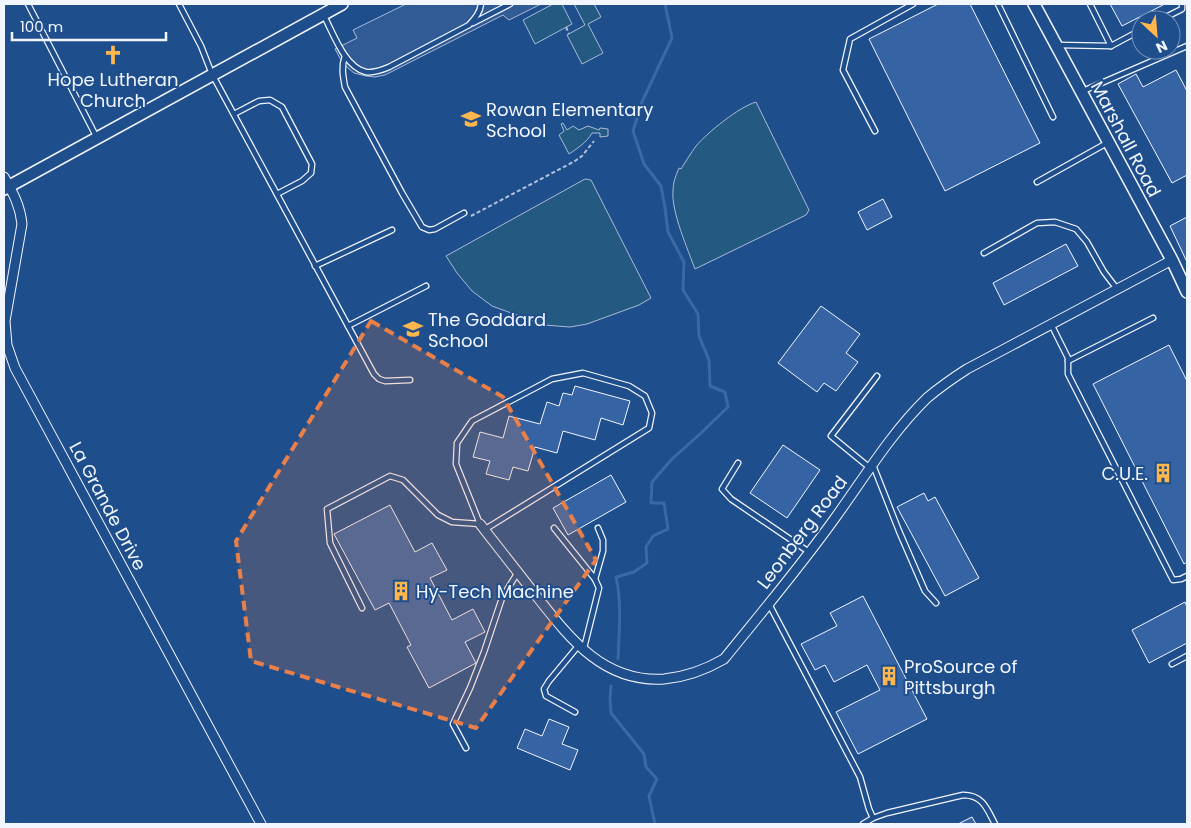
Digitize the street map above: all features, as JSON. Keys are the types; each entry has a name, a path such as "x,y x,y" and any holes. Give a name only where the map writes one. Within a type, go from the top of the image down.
{"street":[{"path":"5,184 97,138 342,4"},
{"name":"Marshall Road","path":"1034,4 1172,260 1187,292"},
{"name":"La Grande Drive","path":"5,184 16,197 21,212 22,224 5,321 7,344 16,368 261,824"},
{"name":"Leonberg Road","path":"482,527 558,624 589,654 627,676 644,679 677,678 695,673 724,659 809,552 881,452 916,410 944,384 968,369 1172,260"}],"lane":[{"path":"28,4 97,138"},
{"path":"180,4 201,46 212,74 374,374 379,379 385,381 410,380"},
{"path":"469,25 476,18 481,4"},
{"path":"323,14 345,56 355,67 367,72 377,72 510,4"},
{"path":"875,131 843,70 850,39 913,4"},
{"path":"998,4 1053,117"},
{"path":"1090,4 1111,46"},
{"path":"1056,45 1111,46 1131,35"},
{"path":"1081,92 1187,46"},
{"path":"345,56 342,64 345,87 422,227 428,230 435,229 464,213"},
{"path":"234,114 259,101 270,100 282,107 312,164 311,173 302,181 277,194"},
{"path":"1037,182 1108,143"},
{"path":"984,253 1037,223 1055,222 1076,229 1087,242 1104,272 1117,289"},
{"path":"316,266 392,230"},
{"path":"348,326 426,286"},
{"path":"1068,361 1153,318"},
{"path":"1051,324 1068,358 1068,374 1172,580 1187,576"},
{"path":"362,608 330,543 327,509 390,476 402,480 438,515 452,522 482,527 649,428 652,413 645,396 629,386 583,373 552,379 472,421 457,443 456,464 482,527"},
{"path":"876,376 831,436 871,466 925,591 936,603"},
{"path":"738,463 722,489 731,499 809,552"},
{"path":"554,528 595,579 599,588 581,647 549,681 544,689 546,696 575,712"},
{"path":"595,579 603,551 603,540 598,528"},
{"path":"466,748 453,724 484,652 502,598 518,572"},
{"path":"769,604 860,777 873,818"},
{"path":"1172,664 1187,656"},
{"path":"863,824 887,813 963,795 971,795 984,804 995,824"}],"path":[{"path":"566,27 569,34"},
{"path":"470,216 575,161 582,156 594,141"}],"highlighted area":[{"path":"371,321 503,397 596,560 476,728 251,661 236,541"}],"shaded area":[{"path":"406,4 541,4 509,20 503,15 385,75 375,77 354,73 342,62 335,49 357,38 353,30"},
{"path":"553,4 562,4 572,24 535,44 523,20"},
{"path":"574,4 594,4 601,17 588,24 603,53 582,64 567,35 585,25"},
{"path":"756,102 809,210 806,215 695,269 675,209 673,191 676,176 679,168 681,169 696,146 708,134 733,114"},
{"path":"563,123 567,130 573,126 579,130 588,126 599,130 600,128 608,129 608,136 600,137 600,133 592,133 585,142 569,154 559,135 564,131 561,124"},
{"path":"585,179 591,180 651,298 639,305 587,324 570,327 544,325 492,306 472,291 446,256"}],"building":[{"path":"938,4 970,4 1040,143 945,191 869,39"},
{"path":"1110,4 1163,5 1153,10 1131,10 1131,21 1122,26"},
{"path":"1176,70 1187,91 1187,175 1172,183 1118,84 1136,74 1143,87"},
{"path":"883,199 892,217 867,230 858,212"},
{"path":"1187,217 1187,262 1170,226"},
{"path":"1066,244 1078,266 1004,305 993,283"},
{"path":"821,306 860,334 846,353 858,362 836,391 824,383 817,392 778,363"},
{"name":"C.U.E.","path":"1169,345 1187,381 1187,562 1184,564 1093,384"},
{"path":"575,386 630,401 623,425 601,418 595,440 563,431 557,453 535,447 528,471 513,467 509,480 486,474 490,461 473,457 480,432 503,438 509,416 540,424 547,402 559,406 563,393 572,395"},
{"path":"783,445 820,470 787,518 750,493"},
{"path":"611,475 626,502 568,535 553,508"},
{"path":"924,493 928,501 935,497 979,578 945,596 897,507"},
{"name":"Hy-Tech Machine","path":"390,505 415,552 432,543 447,570 430,578 452,620 473,609 485,632 465,642 476,663 429,688 407,647 411,645 389,603 375,610 334,534"},
{"name":"ProSource of Pittsburgh","path":"863,596 927,719 858,754 836,712 880,690 867,665 834,682 825,665 815,670 801,644 837,626 830,613"},
{"path":"1185,602 1187,607 1187,643 1149,663 1132,630"},
{"path":"549,719 569,727 562,744 578,750 570,770 517,748 525,729 542,736"},
{"path":"972,817 976,824 958,824"}],"waterway":[{"path":"618,659 620,607 616,577 634,572 647,563 646,547 653,536 668,529 664,503 651,503 652,482 672,459 728,407 725,392 710,386 709,360 699,336 698,314 683,290 684,262 668,232 661,186 644,164 633,131 642,102 672,38 665,4"},
{"path":"611,686 611,713 644,754 646,767 657,779 649,796 655,824"}],"place":[{"name":"Hope Lutheran Church","path":"113,55"},
{"name":"Rowan Elementary School","path":"471,119"},
{"name":"The Goddard School","path":"413,329"},
{"name":"C.U.E.","path":"1163,473"},
{"name":"Hy-Tech Machine","path":"401,591"},
{"name":"ProSource of Pittsburgh","path":"889,676"}]}
